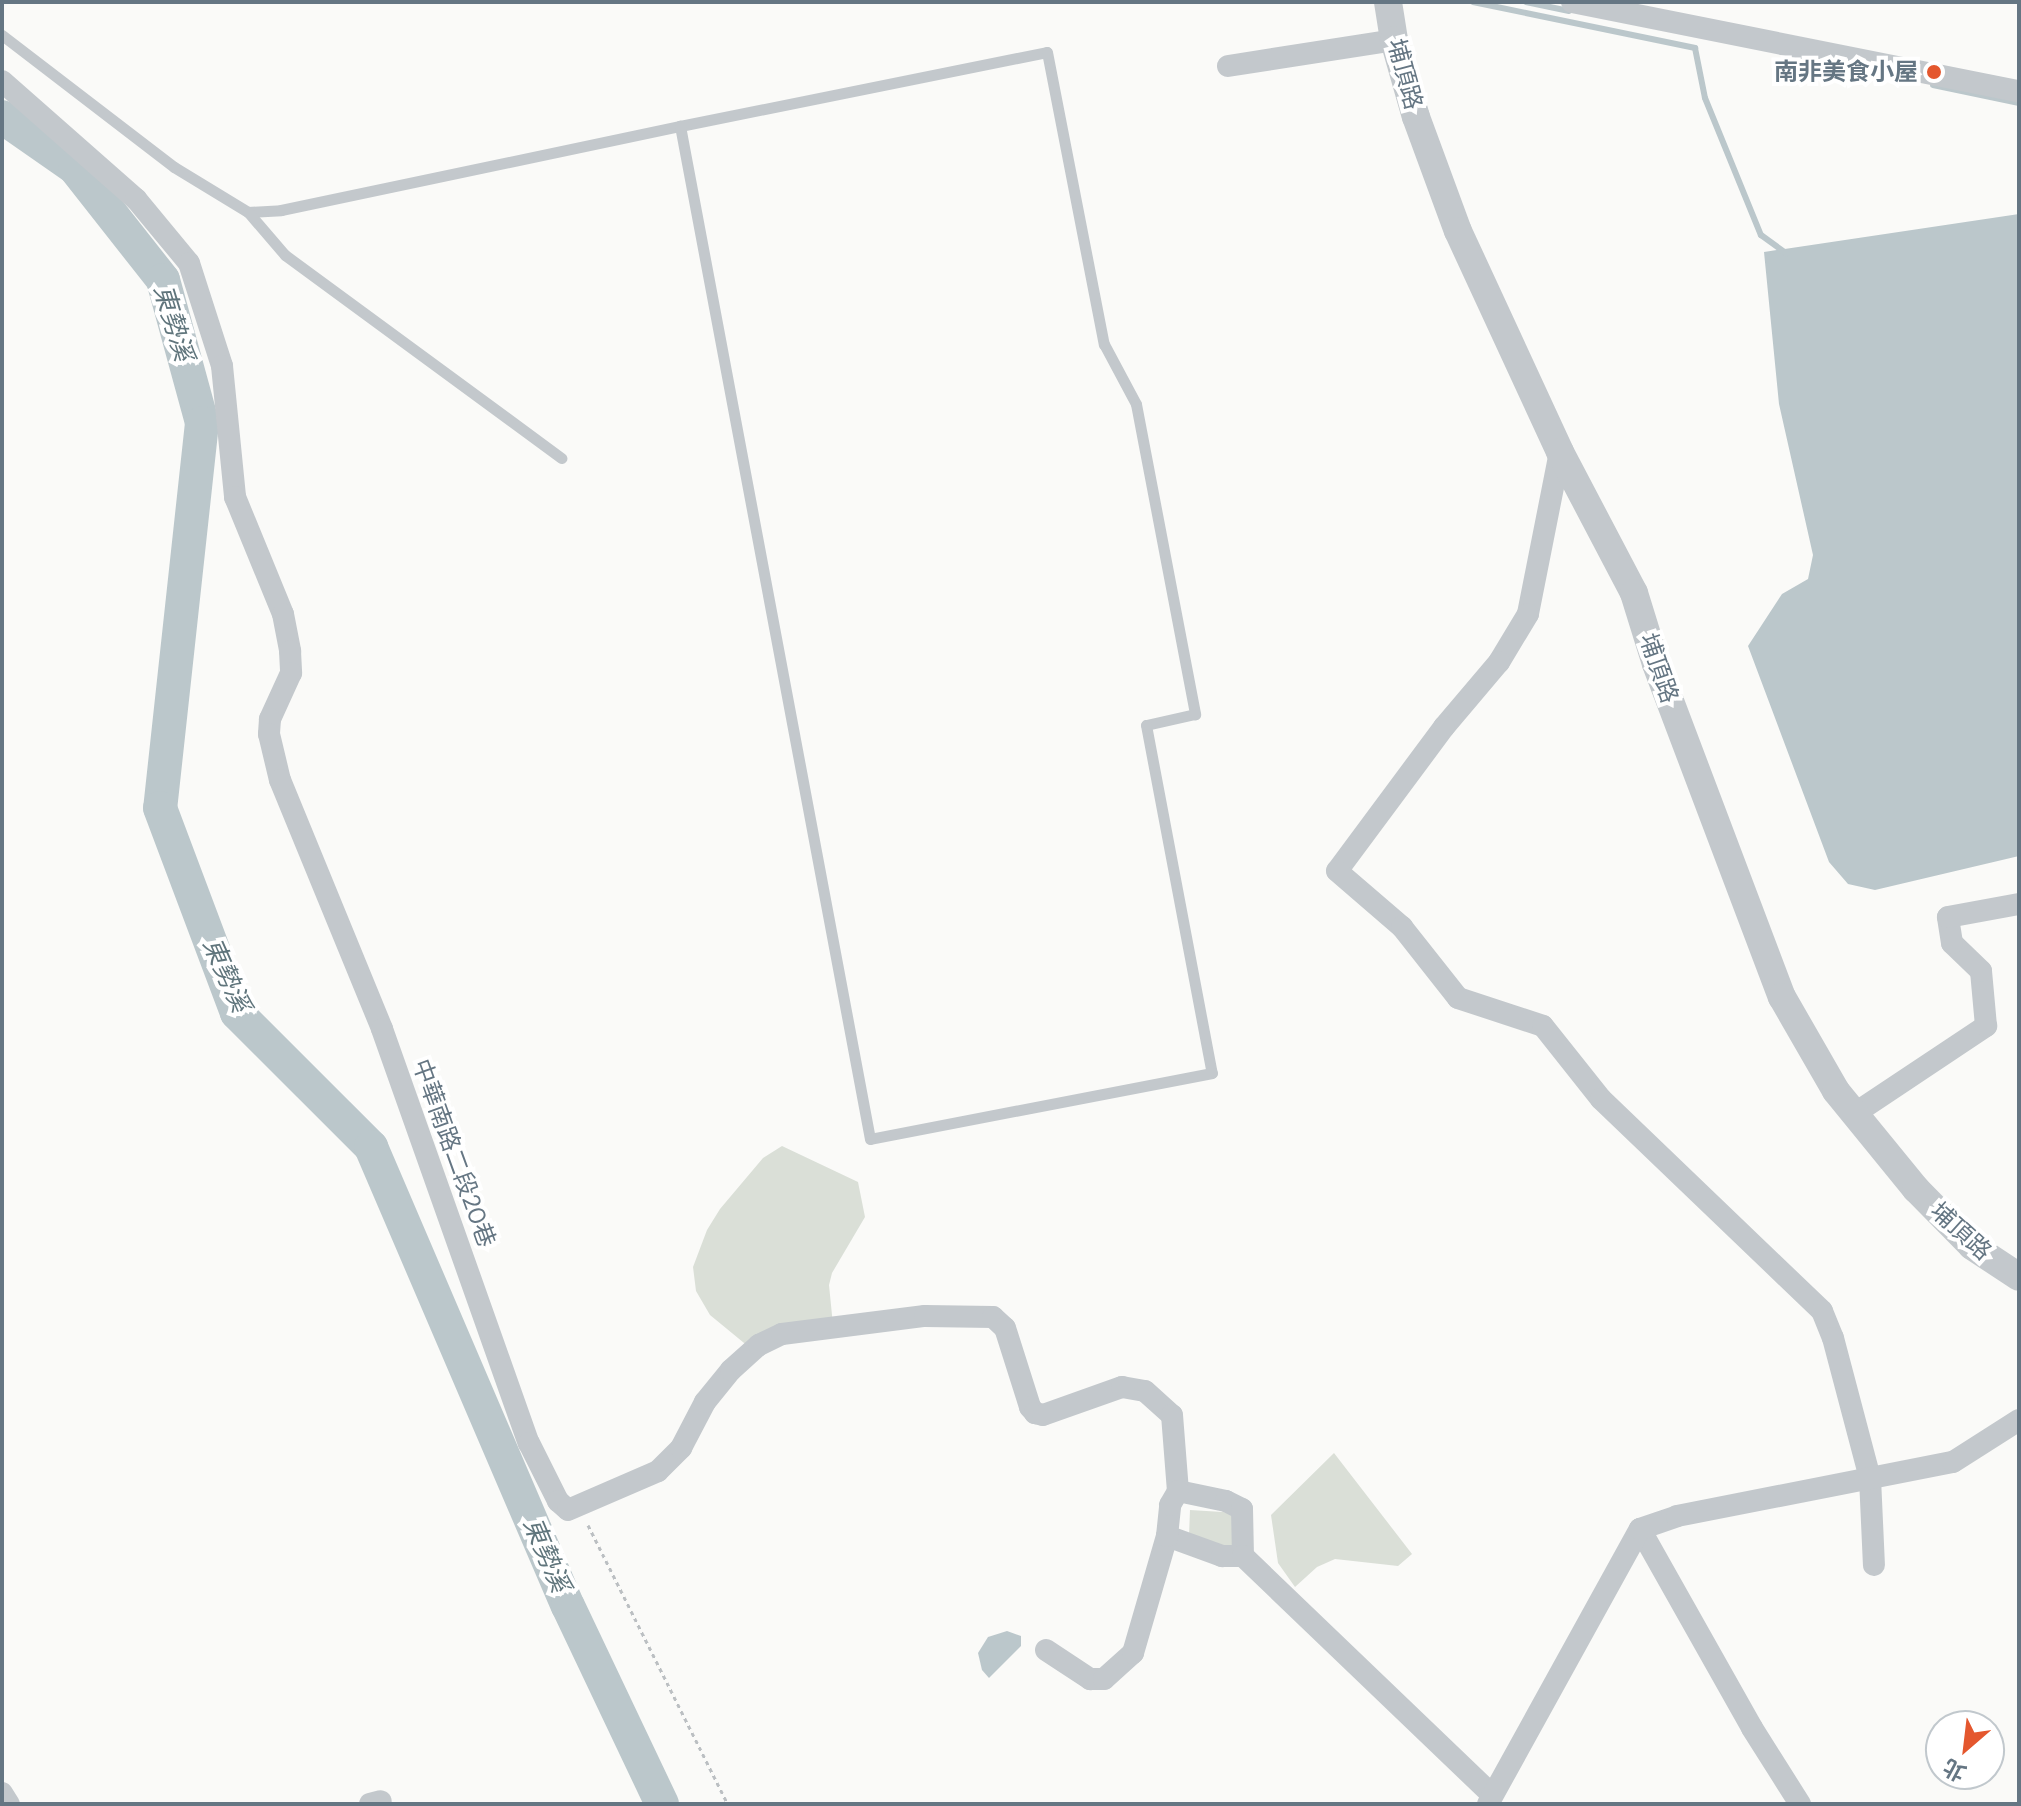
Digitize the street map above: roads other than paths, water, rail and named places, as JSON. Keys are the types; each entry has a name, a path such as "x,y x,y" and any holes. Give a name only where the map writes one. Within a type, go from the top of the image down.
{"street":[{"name":"埔頂路","path":"1388,2 1394,40 1416,117 1458,231 1560,452 1634,593 1656,664 1782,997 1836,1091 1916,1189 1972,1246 2019,1277"},
{"path":"1572,2 2019,91"},
{"path":"1228,66 1394,40"},
{"name":"中華南路二段20巷","path":"2,81 136,199 189,263 209,317 222,366 235,497 283,614 290,651 291,673 270,719 269,734 280,780 382,1029 529,1443 558,1501 568,1510 658,1471 681,1448 705,1402 759,1345 782,1334 925,1316 993,1317 1005,1328 1013,1346 1030,1407 1035,1413 1043,1415 1122,1387 1145,1391 1172,1415 1178,1491"},
{"path":"1560,452 1528,614 1499,662 1444,727 1337,871 1402,927 1458,998 1543,1026 1601,1099 1822,1311 1833,1338 1870,1478 1874,1565"},
{"path":"1854,1114 1986,1026 1981,971 1952,943 1948,917 2019,904"},
{"path":"1046,1650 1090,1679 1104,1679 1122,1666 1133,1653 1167,1536 1170,1505 1178,1491 1226,1501 1242,1509 1243,1556 1490,1799 1640,1529 1677,1516 1953,1462 2019,1420"},
{"path":"1640,1529 1752,1728 1800,1804"},
{"path":"1167,1536 1222,1556 1243,1556"},
{"path":"2,1793 9,1804"}],"lane":[{"path":"2,35 174,167 248,212 285,255 561,458"},
{"path":"248,212 281,210 680,126 1047,52 1104,344 1136,404 1195,714 1146,725 1212,1073 870,1139 680,126"}],"waterway":[{"path":"1473,2 1695,48 1705,98 1761,235 1786,253"},
{"path":"1526,2 1569,11"},
{"path":"1933,85 2019,103"},
{"name":"東勢溪","path":"2,117 75,168 163,280 202,423 160,808 237,1013 371,1147 568,1606 662,1804"}],"place":[{"name":"南非美食小屋","path":"1934,72"}]}
